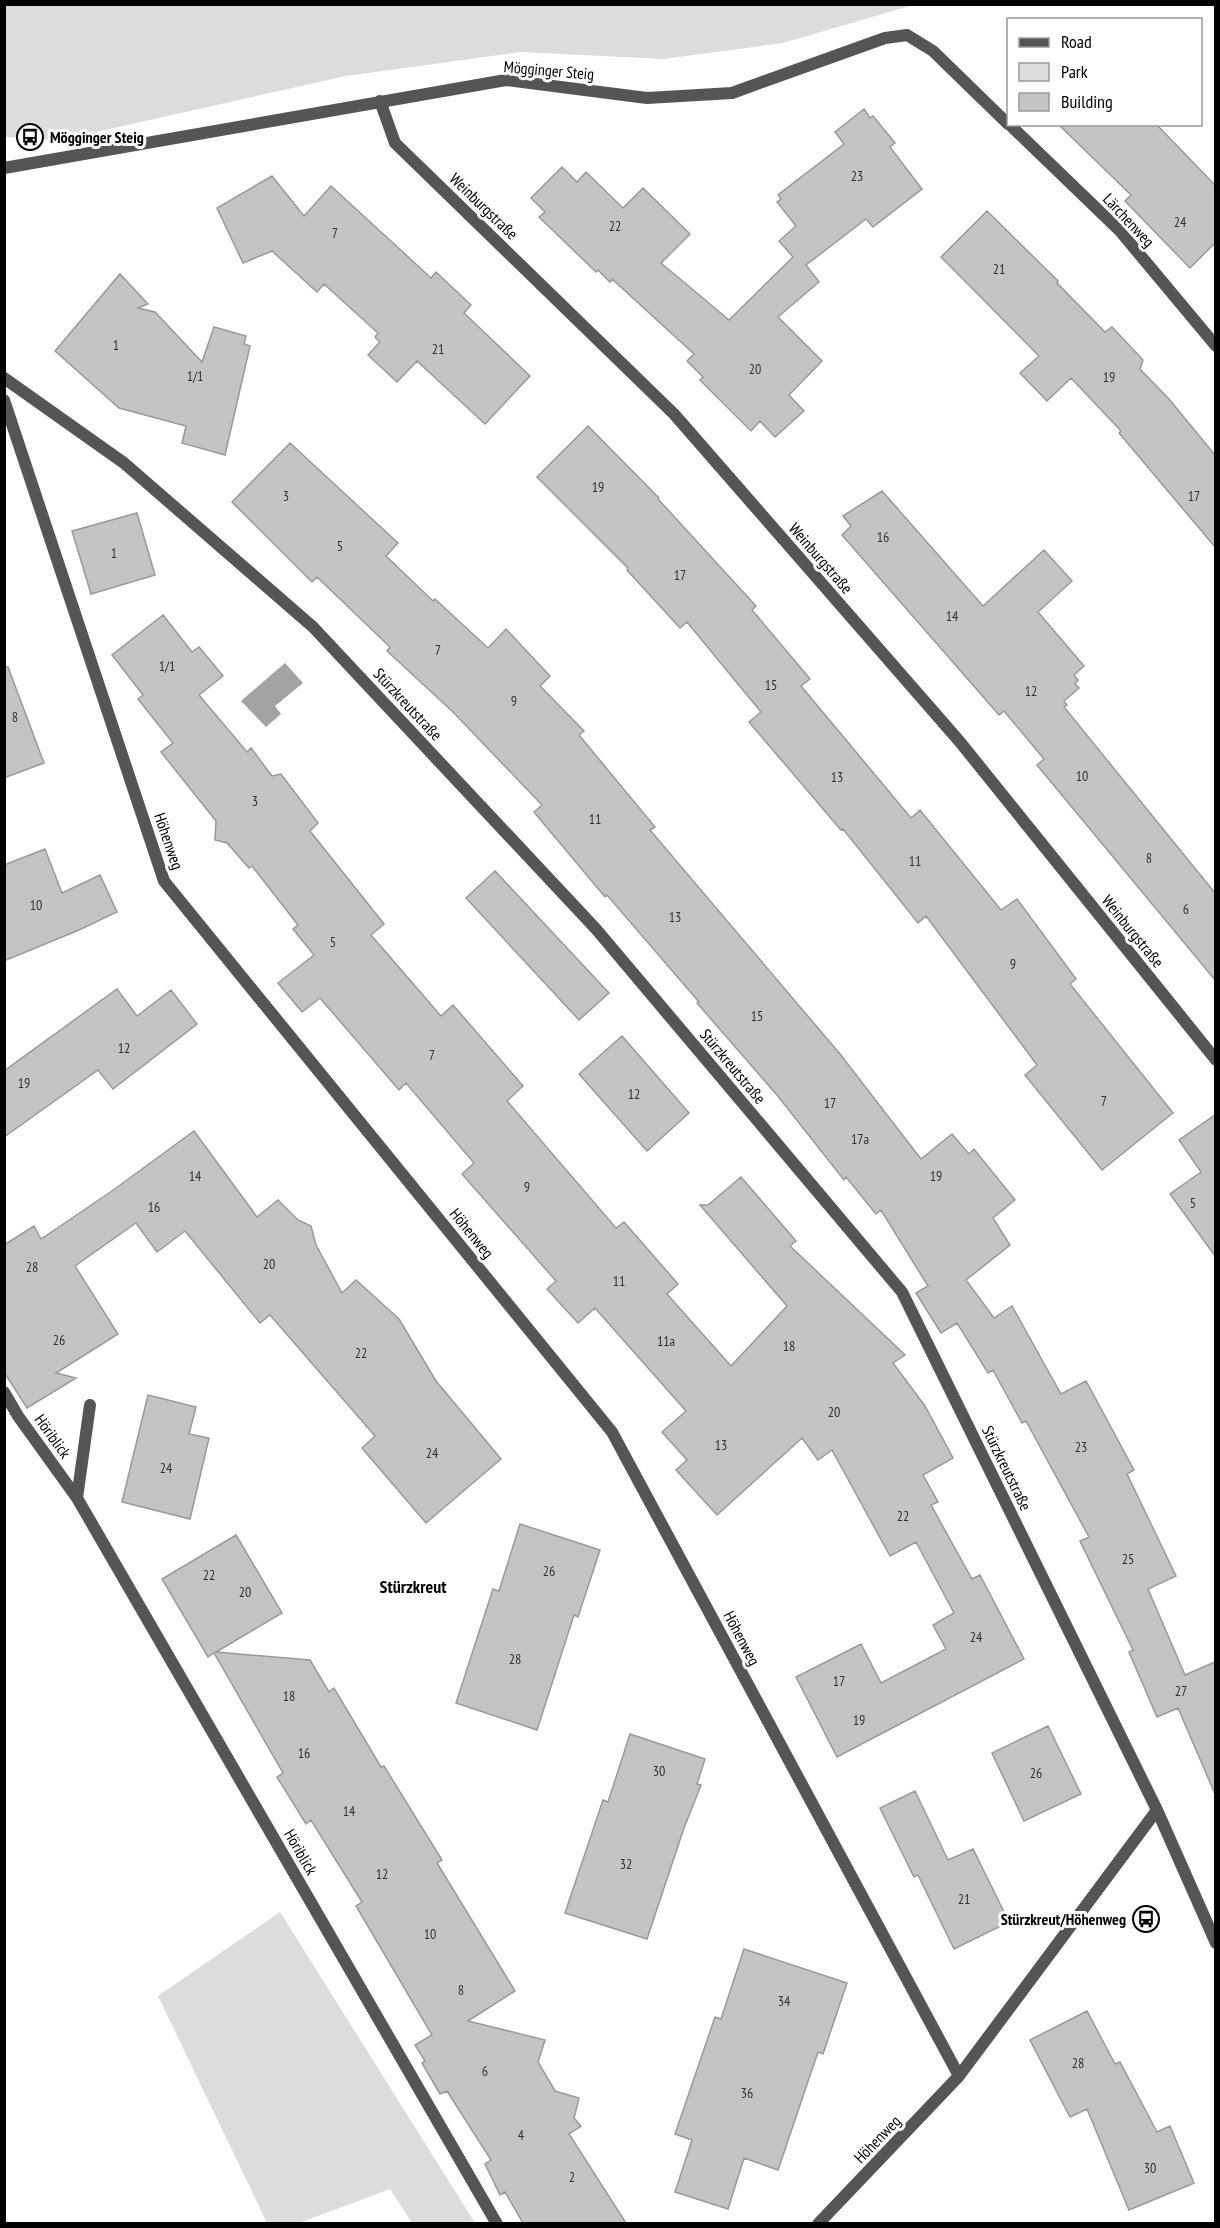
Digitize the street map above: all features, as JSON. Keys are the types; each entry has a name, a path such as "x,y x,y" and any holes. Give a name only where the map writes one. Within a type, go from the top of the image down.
{"street":[{"name":"Mögginger Steig","path":"4,168 506,80 647,98 732,93 885,38 907,35"},
{"name":"Lärchenweg","path":"907,35 933,51 1007,122"},
{"name":"Weinburgstraße","path":"380,101 395,143 674,414 960,742 1215,1060"},
{"name":"Lärchenweg","path":"1011,126 1120,231 1215,346"},
{"name":"Stürzkreutstraße","path":"4,378 124,463 313,627 596,929 902,1292 1157,1810 1215,1943"},
{"name":"Höhenweg","path":"4,400 164,881 612,1432 959,2076"},
{"name":"Höriblick","path":"4,1392 18,1416 77,1497 497,2223"},
{"name":"Höriblick","path":"77,1497 90,1404"},
{"name":"Höhenweg","path":"818,2223 959,2076 1157,1810"}],"green space":[{"path":"4,5 913,5 783,43 664,59 520,52 346,76 60,140 5,137"},
{"path":"280,1912 475,2223 412,2223 390,2189 299,2223 267,2223 158,1996"}],"shaded area":[{"path":"285,663 303,683 275,706 281,714 266,727 241,701"}],"building":[{"path":"864,109 870,118 873,116 895,143 890,147 922,189 873,227 866,219 806,265 819,282 778,317 822,361 789,395 804,411 775,437 760,421 751,431 700,380 703,377 687,361 694,354 612,279 610,282 598,270 596,272 539,217 545,212 531,198 562,167 577,182 586,172 623,208 643,188 690,234 661,263 729,320 793,257 779,241 796,226 777,202 781,199 778,195 844,144 835,132"},
{"path":"1060,126 1158,126 1215,185 1215,243 1190,268 1125,201 1131,195"},
{"path":"272,176 304,216 331,186 431,278 436,272 471,305 464,313 530,376 485,424 417,361 397,382 368,355 380,342 375,337 378,333 324,284 317,292 272,251 243,263 217,208"},
{"path":"987,211 1058,281 1057,283 1105,332 1112,327 1143,360 1140,369 1169,399 1215,455 1215,547 1119,433 1121,431 1071,378 1047,401 1020,373 1039,356 941,257"},
{"path":"120,274 148,304 138,308 155,312 202,362 214,327 246,336 244,344 250,346 225,455 182,443 186,426 119,408 55,351"},
{"path":"588,426 659,498 756,606 752,610 810,679 801,686 911,818 920,810 1001,910 1017,899 1076,979 1070,984 1173,1113 1102,1170 1025,1075 1037,1065 926,916 918,923 843,829 841,830 749,722 761,712 687,622 680,628 627,570 628,568 537,477"},
{"path":"290,443 398,543 386,556 433,601 435,599 488,648 506,629 550,676 540,686 584,731 579,735 655,827 650,830 840,1054 921,1159 952,1134 969,1154 974,1149 1015,1200 993,1218 1010,1245 966,1280 994,1318 1012,1306 1061,1394 1086,1381 1134,1470 1127,1474 1176,1576 1148,1589 1185,1675 1215,1662 1215,1794 1178,1708 1157,1717 1129,1652 1133,1650 1080,1541 1089,1537 1026,1421 1022,1423 993,1370 988,1373 957,1323 941,1333 916,1293 928,1286 881,1210 876,1214 846,1177 844,1180 777,1095 697,1003 699,1002 607,895 605,897 534,812 542,805 453,712 387,651 390,647 317,577 312,582 232,502"},
{"path":"882,491 983,606 1044,550 1072,581 1038,612 1084,666 1074,675 1078,680 1075,684 1079,688 1064,701 1067,705 1064,707 1215,893 1215,980 1037,765 1044,759 1004,711 999,715 842,535 851,526 843,516"},
{"path":"137,513 155,575 91,594 72,531"},
{"path":"163,615 192,652 199,647 223,676 199,695 247,752 251,748 272,776 281,774 318,823 310,831 384,924 371,935 441,1016 453,1005 523,1086 507,1101 616,1228 624,1222 678,1284 667,1294 731,1366 787,1306 700,1205 708,1205 741,1177 796,1241 790,1246 905,1355 893,1363 925,1406 953,1458 923,1475 938,1502 931,1505 972,1579 980,1575 1024,1659 837,1757 796,1677 861,1644 881,1683 946,1649 933,1625 954,1613 916,1542 890,1556 832,1450 818,1460 802,1438 717,1515 676,1470 687,1460 662,1432 686,1411 595,1308 578,1323 547,1289 556,1281 462,1174 474,1163 406,1083 399,1090 320,998 302,1012 278,983 314,955 293,929 298,925 252,866 249,868 227,843 215,840 216,821 161,752 173,743 138,699 143,695 112,655"},
{"path":"4,667 8,667 44,763 4,778"},
{"path":"45,849 62,893 100,875 117,912 4,961 4,865"},
{"path":"495,871 609,993 579,1020 466,898"},
{"path":"117,989 137,1016 171,990 197,1024 113,1089 98,1070 4,1137 4,1071"},
{"path":"622,1036 689,1113 647,1151 579,1074"},
{"path":"1215,1115 1215,1256 1170,1194 1201,1172 1179,1140"},
{"path":"194,1131 257,1217 278,1200 298,1220 311,1226 316,1245 342,1293 356,1280 399,1319 436,1381 501,1459 426,1523 362,1448 375,1436 270,1315 260,1323 185,1231 157,1252 136,1223 75,1266 118,1334 56,1373 76,1378 27,1408 4,1372 4,1245 34,1226 41,1239"},
{"path":"148,1395 196,1407 189,1434 209,1438 190,1519 122,1502"},
{"path":"520,1524 600,1550 578,1617 574,1615 537,1730 456,1703 493,1589 499,1591"},
{"path":"236,1535 282,1613 216,1652 310,1660 329,1692 334,1688 381,1767 384,1766 442,1860 437,1863 515,1991 468,2021 545,2040 538,2062 555,2091 579,2098 574,2118 581,2126 569,2134 626,2223 523,2223 505,2192 500,2195 485,2164 491,2160 447,2091 440,2094 422,2063 425,2061 415,2045 432,2035 356,1906 362,1902 311,1820 306,1824 277,1777 283,1773 214,1653 208,1657 162,1579"},
{"path":"1048,1726 1081,1794 1024,1821 992,1753"},
{"path":"630,1734 705,1759 697,1784 701,1785 684,1828 647,1939 565,1913 603,1800 608,1802"},
{"path":"915,1791 948,1860 973,1849 1009,1922 954,1949 918,1875 914,1877 880,1808"},
{"path":"744,1949 847,1983 823,2054 818,2052 778,2170 744,2158 728,2209 675,2192 692,2140 675,2134 715,2017 721,2019"},
{"path":"1087,2011 1115,2064 1120,2062 1157,2132 1170,2126 1194,2183 1129,2210 1087,2109 1070,2117 1030,2040"}],"place":[{"name":"Mögginger Steig","path":"30,137"},
{"name":"Stürzkreut/Höhenweg","path":"1146,1919"}],"district":[{"name":"Stürzkreut","path":"413,1586"}]}
